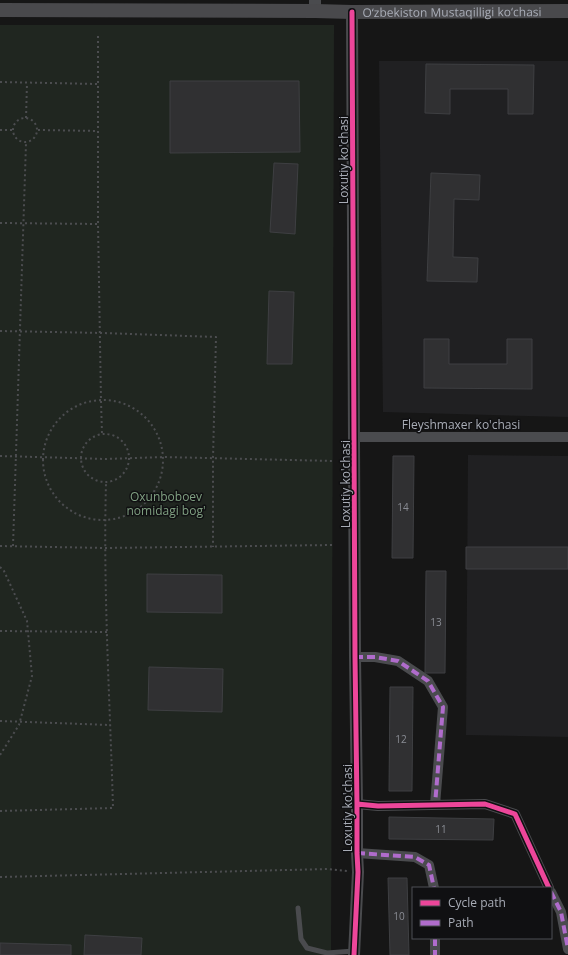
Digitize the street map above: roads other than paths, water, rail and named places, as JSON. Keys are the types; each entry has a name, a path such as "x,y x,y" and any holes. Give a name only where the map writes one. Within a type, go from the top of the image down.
{"main road":[{"name":"O‘zbekiston Mustaqilligi ko‘chasi","path":"0,10 315,5 352,12 568,11"}],"street":[{"name":"Loxutiy ko'chasi","path":"352,12 355,657 358,872 354,953"},
{"name":"Fleyshmaxer ko'chasi","path":"355,437 568,437"},
{"path":"355,657 375,657 398,661 428,681 443,707 435,805"},
{"path":"357,804 378,806 485,804 515,814 549,887"},
{"path":"357,853 415,857 429,865 434,887"},
{"path":"552,894 561,912 568,949"},
{"path":"435,939 435,955"}],"lane":[{"path":"298,908 301,939 306,948 327,954 354,953"}],"park label":[{"name":"Oxunboboev nomidagi bog'","path":"166,503"}]}
